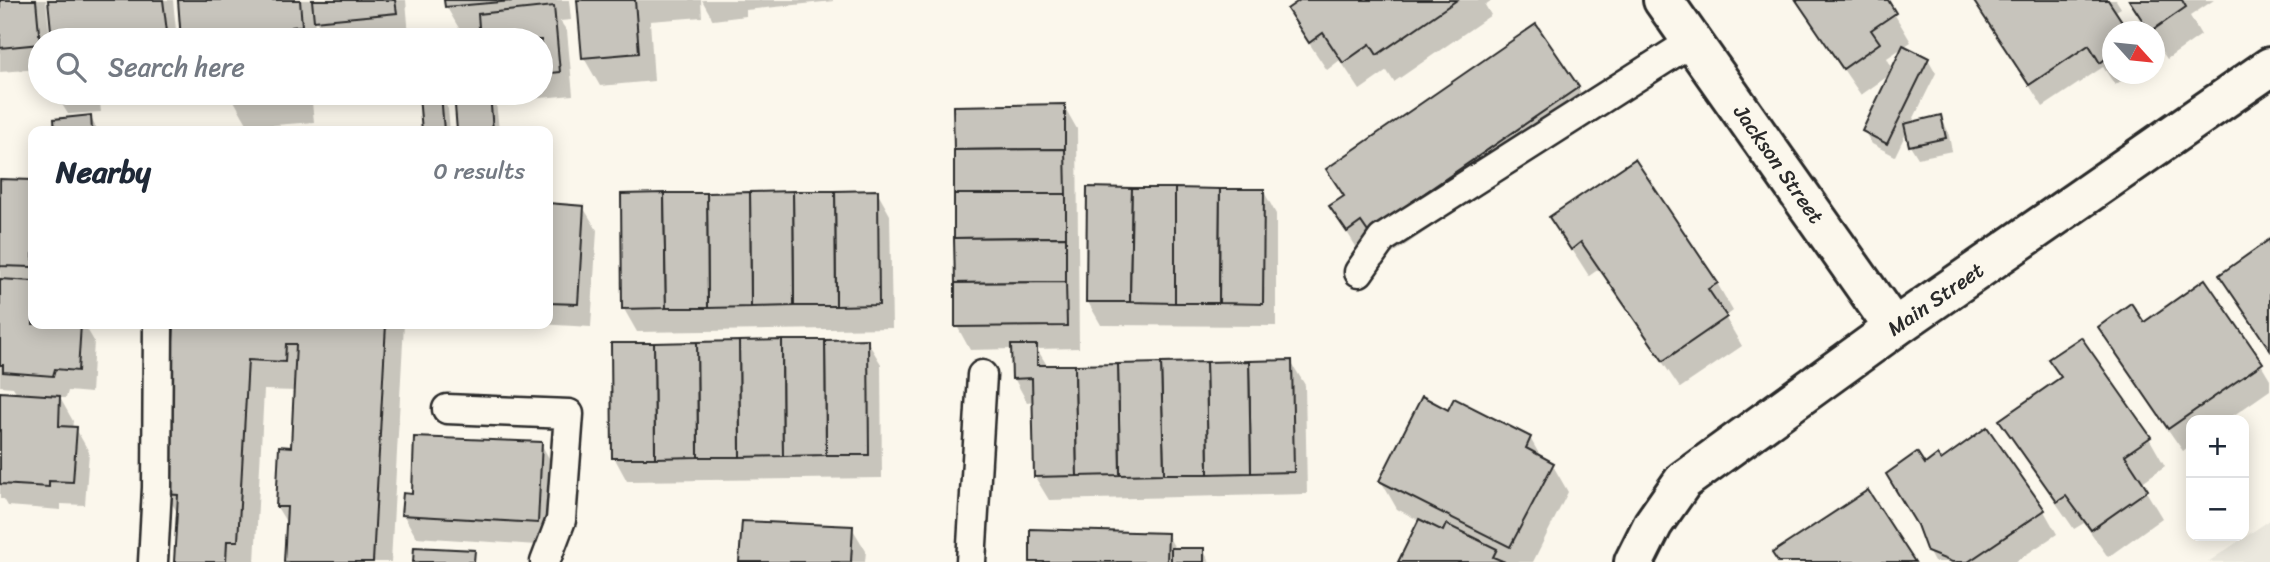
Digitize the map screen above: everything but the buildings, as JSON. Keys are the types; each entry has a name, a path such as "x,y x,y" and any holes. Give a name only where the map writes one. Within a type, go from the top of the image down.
{"street":[{"name":"Jackson Street","path":"1663,0 1894,328"},
{"name":"Main Street","path":"1634,562 1653,524 1683,481 1894,328 2270,67"}],"lane":[{"path":"1359,272 1382,239 1691,42"},
{"path":"153,562 157,488 158,329"},
{"path":"971,562 982,375"},
{"path":"447,409 569,414 561,520 545,562"}],"shaded area":[{"path":"2270,520 2270,562 2208,562 2239,541 2249,541 2249,534"}]}
